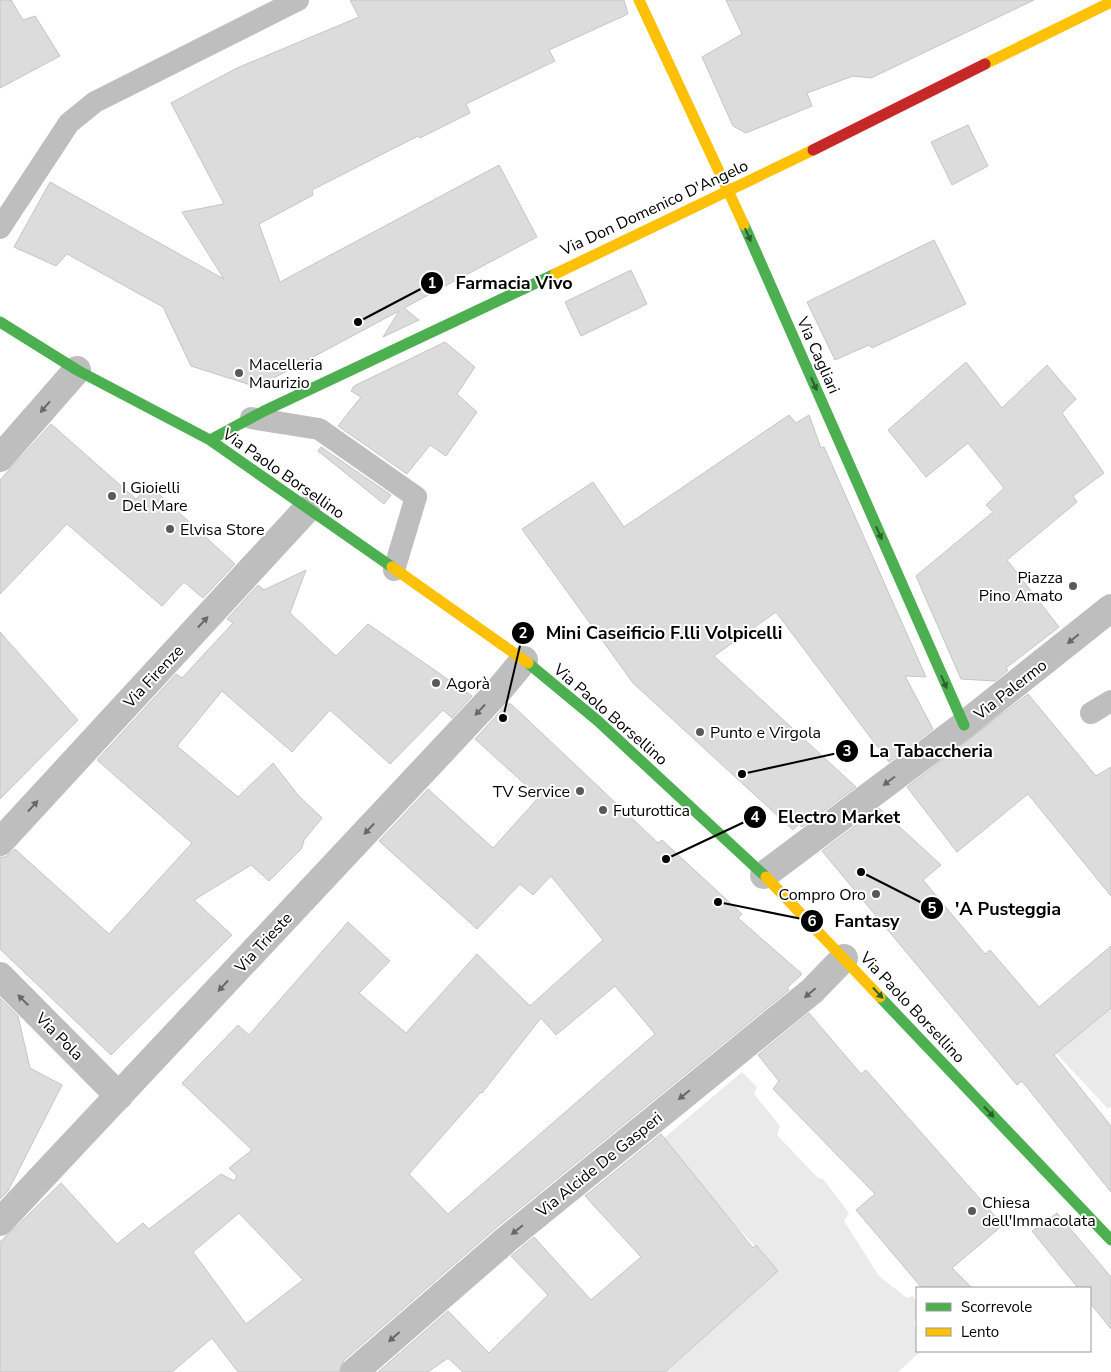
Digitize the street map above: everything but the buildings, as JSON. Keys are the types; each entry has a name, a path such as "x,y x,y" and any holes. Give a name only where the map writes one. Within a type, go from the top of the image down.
{"street":[{"name":"Via Cagliari","path":"639,0 729,190 964,726"},
{"name":"Via Don Domenico D'Angelo","path":"210,440 251,418 729,190 1111,2"},
{"name":"Via Paolo Borsellino","path":"0,322 76,370 210,440 306,510 524,660 598,721 764,876 1111,1240"},
{"path":"0,458 76,370"},
{"name":"Via Firenze","path":"0,842 306,510"},
{"name":"Via Palermo","path":"764,876 964,726 1111,608"},
{"name":"Via Trieste","path":"0,1222 499,690 524,660"},
{"name":"Via Alcide De Gasperi","path":"354,1372 507,1239 812,991 844,958"},
{"name":"Via Pola","path":"0,976 120,1096"}],"lane":[{"path":"0,228 60,135 81,112 102,99 298,0"},
{"path":"251,418 319,429 416,497 394,570"},
{"path":"1091,713 1111,701"}],"shaded area":[{"path":"1111,1006 1111,1107 1108,1109 1056,1053"},
{"path":"742,1072 757,1087 754,1094 780,1126 777,1135 818,1178 823,1179 849,1213 844,1221 879,1276 907,1298 913,1296 916,1300 916,1318 914,1323 916,1326 916,1352 920,1352 898,1372 665,1372 778,1271 724,1213 664,1138"}],"traffic: fast":[{"path":"744,225 964,725"},
{"path":"210,440 264,411 555,274"},
{"path":"0,322 77,370 210,440 392,567"},
{"path":"528,663 598,721 766,877"},
{"path":"880,997 1111,1240"}],"traffic: slow":[{"path":"639,0 744,225"},
{"path":"985,64 1111,2"},
{"path":"555,274 813,150"},
{"path":"392,567 528,663"},
{"path":"766,877 880,997"}],"traffic: jam":[{"path":"813,150 985,64"}],"place":[{"name":"Farmacia Vivo","path":"358,322"},
{"name":"Macelleria Maurizio","path":"239,373"},
{"name":"I Gioielli Del Mare","path":"112,496"},
{"name":"Elvisa Store","path":"170,529"},
{"name":"Piazza Pino Amato","path":"1073,586"},
{"name":"Agorà","path":"436,683"},
{"name":"Mini Caseificio F.lli Volpicelli","path":"503,718"},
{"name":"Punto e Virgola","path":"700,732"},
{"name":"La Tabaccheria","path":"742,774"},
{"name":"TV Service","path":"580,791"},
{"name":"Futurottica","path":"603,810"},
{"name":"Electro Market","path":"666,859"},
{"name":"'A Pusteggia","path":"861,872"},
{"name":"Compro Oro","path":"876,894"},
{"name":"Fantasy","path":"718,902"},
{"name":"Chiesa dell'Immacolata","path":"972,1211"}]}
